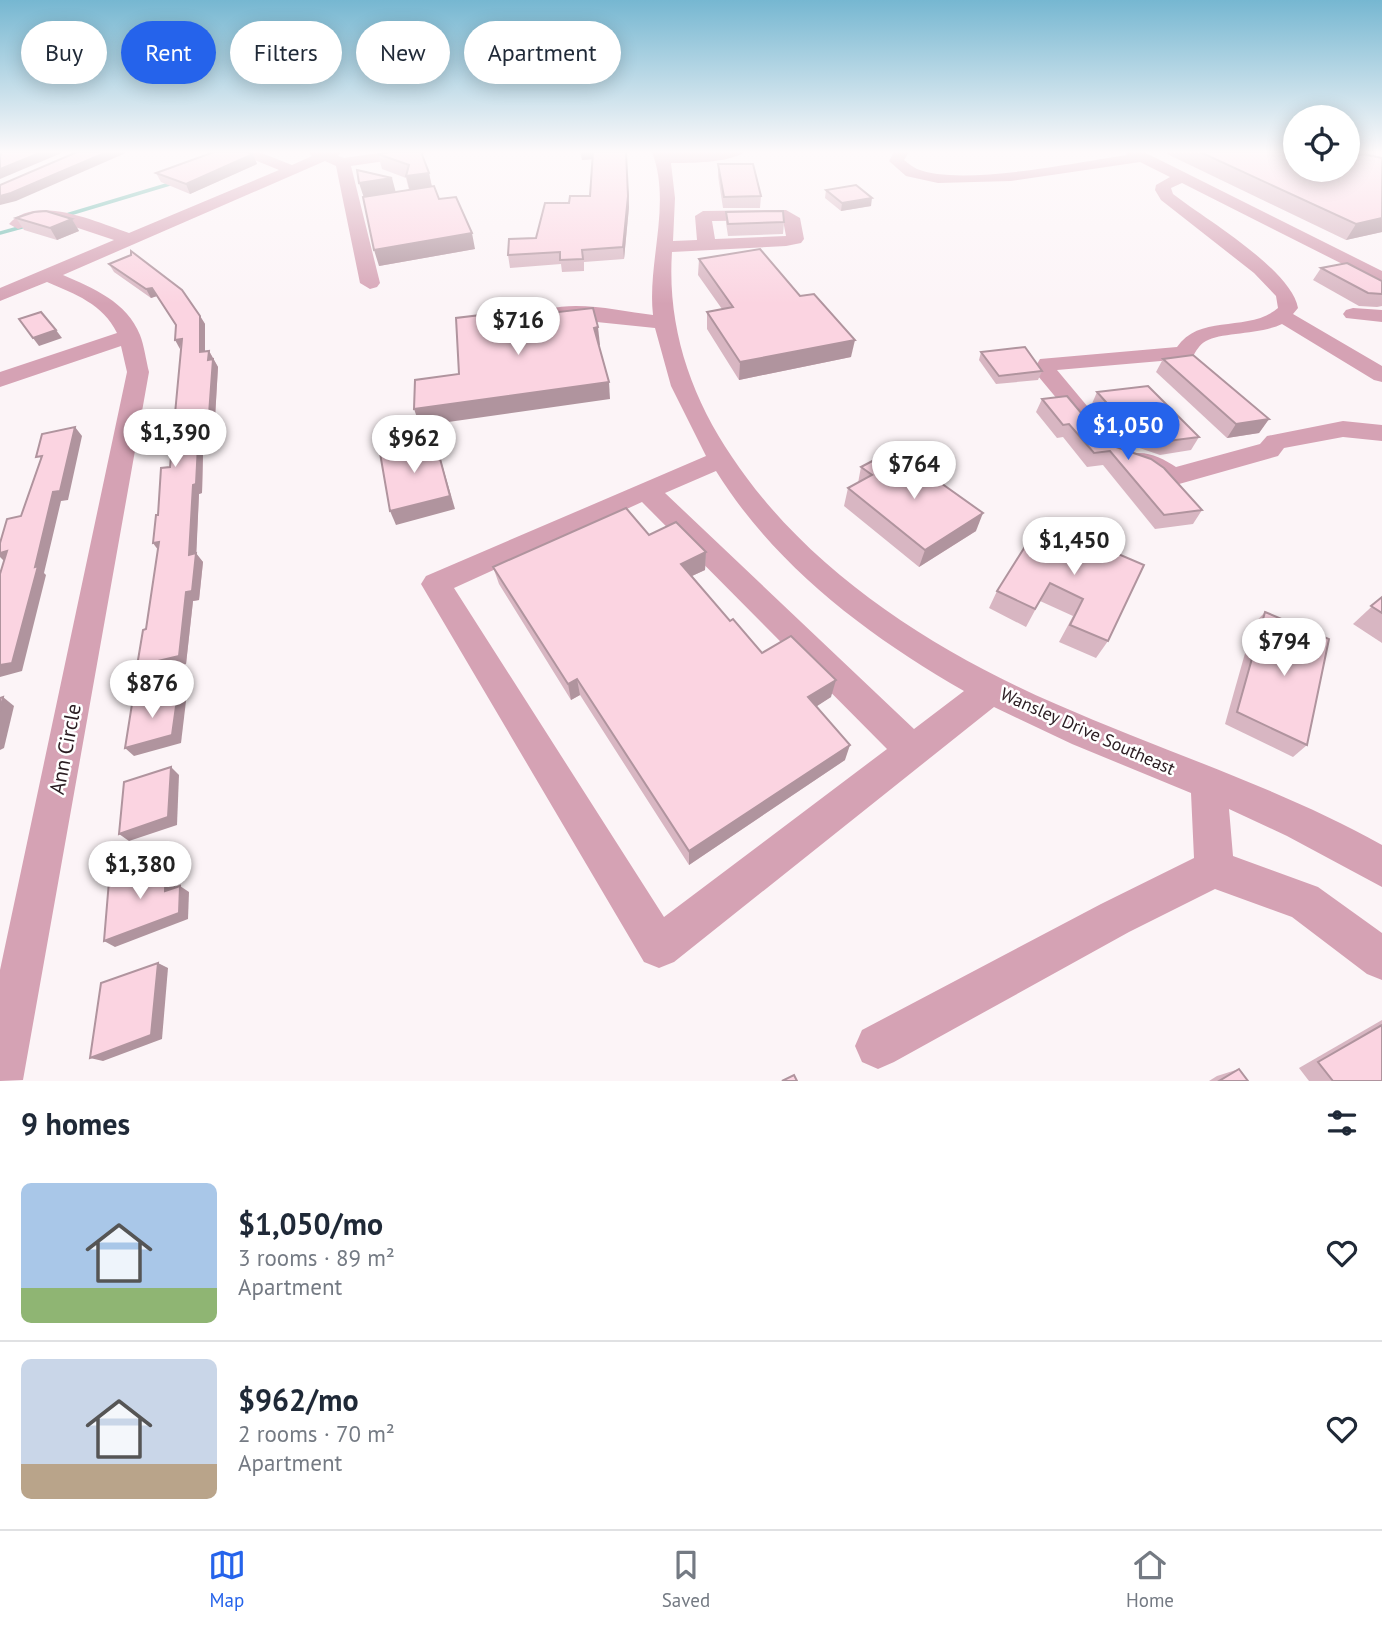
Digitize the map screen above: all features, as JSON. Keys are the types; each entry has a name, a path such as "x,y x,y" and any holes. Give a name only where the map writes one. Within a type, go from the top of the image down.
{"street":[{"path":"0,295 219,202"},
{"path":"358,202 370,283"},
{"name":"Wansley Drive Southeast","path":"666,202 661,284 664,323 680,380 693,411 720,460 775,529 811,565 853,601 896,632 992,690 1077,730 1209,783 1308,828 1382,867"},
{"path":"1174,202 1233,245 1267,275 1286,297 1288,305 1274,321 1249,328 1204,333 1192,340 1184,353 1048,365 1045,369 1049,376 1111,446 1153,464 1172,477 1269,450 1276,442 1343,429 1382,433"},
{"path":"1231,202 1382,278"},
{"path":"18,224 38,216 55,215 132,240"},
{"path":"663,247 706,246 795,239 792,218 786,215 704,216 706,246"},
{"name":"Ann Circle","path":"0,1080 138,372 130,336 116,312 88,293 47,275"},
{"path":"536,315 583,313 664,323"},
{"path":"1353,314 1382,316"},
{"path":"1281,315 1382,375"},
{"path":"0,380 41,363 130,336"},
{"path":"720,460 646,490 436,584 659,947 992,690"},
{"path":"646,490 913,752"},
{"path":"1209,783 1214,869"},
{"path":"878,1046 1115,918 1214,869 1304,901 1382,959"}],"building":[{"path":"364,202 458,202 472,233 374,250"},
{"path":"627,202 623,247 582,250 583,259 560,260 560,252 508,255 509,239 536,238 545,203"},
{"path":"1309,202 1382,202 1382,218 1356,224"},
{"path":"46,211 72,219 50,228 16,218 34,212"},
{"path":"783,211 784,222 728,224 726,212"},
{"path":"760,249 800,296 814,294 855,340 740,362 707,312 733,307 699,259"},
{"path":"131,251 182,290 200,316 200,352 209,351 208,360 213,359 207,442 198,445 196,484 193,485 189,555 196,553 192,591 186,592 179,656 137,666 143,630 146,629 159,542 153,543 161,468 170,467 182,339 175,340 176,325 152,288 146,289 109,264 131,255"},
{"path":"1347,263 1382,281 1382,294 1368,293 1321,268"},
{"path":"548,307 550,313 593,308 598,327 594,328 609,382 414,409 415,380 459,374 456,318"},
{"path":"41,312 56,330 33,338 19,319"},
{"path":"1025,347 1042,371 999,376 981,352"},
{"path":"1193,355 1269,419 1236,424 1163,359"},
{"path":"1148,386 1199,437 1168,441 1129,428 1097,392"},
{"path":"1067,396 1107,444 1151,459 1164,468 1202,510 1164,515 1110,451 1094,453 1069,424 1063,425 1042,399"},
{"path":"75,427 60,491 53,492 35,567 38,566 12,663 0,665 0,574 7,551 0,553 0,543 7,519 21,516 42,456 36,457 42,434"},
{"path":"435,440 450,496 390,511 380,453"},
{"path":"903,456 983,513 925,550 848,488 872,475 861,467 878,458 887,465"},
{"path":"626,508 649,535 676,522 706,552 681,564 730,621 733,619 762,653 791,636 836,680 808,697 850,745 689,851 577,679 568,684 493,567"},
{"path":"1041,521 1144,565 1108,641 1070,625 1083,599 1050,583 1035,609 997,591"},
{"path":"1382,597 1382,613 1371,606"},
{"path":"1265,612 1329,639 1307,745 1237,712"},
{"path":"178,692 172,735 125,748 132,704"},
{"path":"171,767 168,817 119,834 124,782"},
{"path":"166,861 165,891 180,886 179,913 104,941 109,881"},
{"path":"158,963 151,1035 90,1058 101,983"},
{"path":"1382,1025 1382,1081 1333,1081 1318,1062"},
{"path":"1239,1069 1248,1081 1219,1081"},
{"path":"794,1075 797,1081 782,1081"}],"waterway":[{"path":"63,216 108,202"},
{"path":"0,233 22,227"}]}
